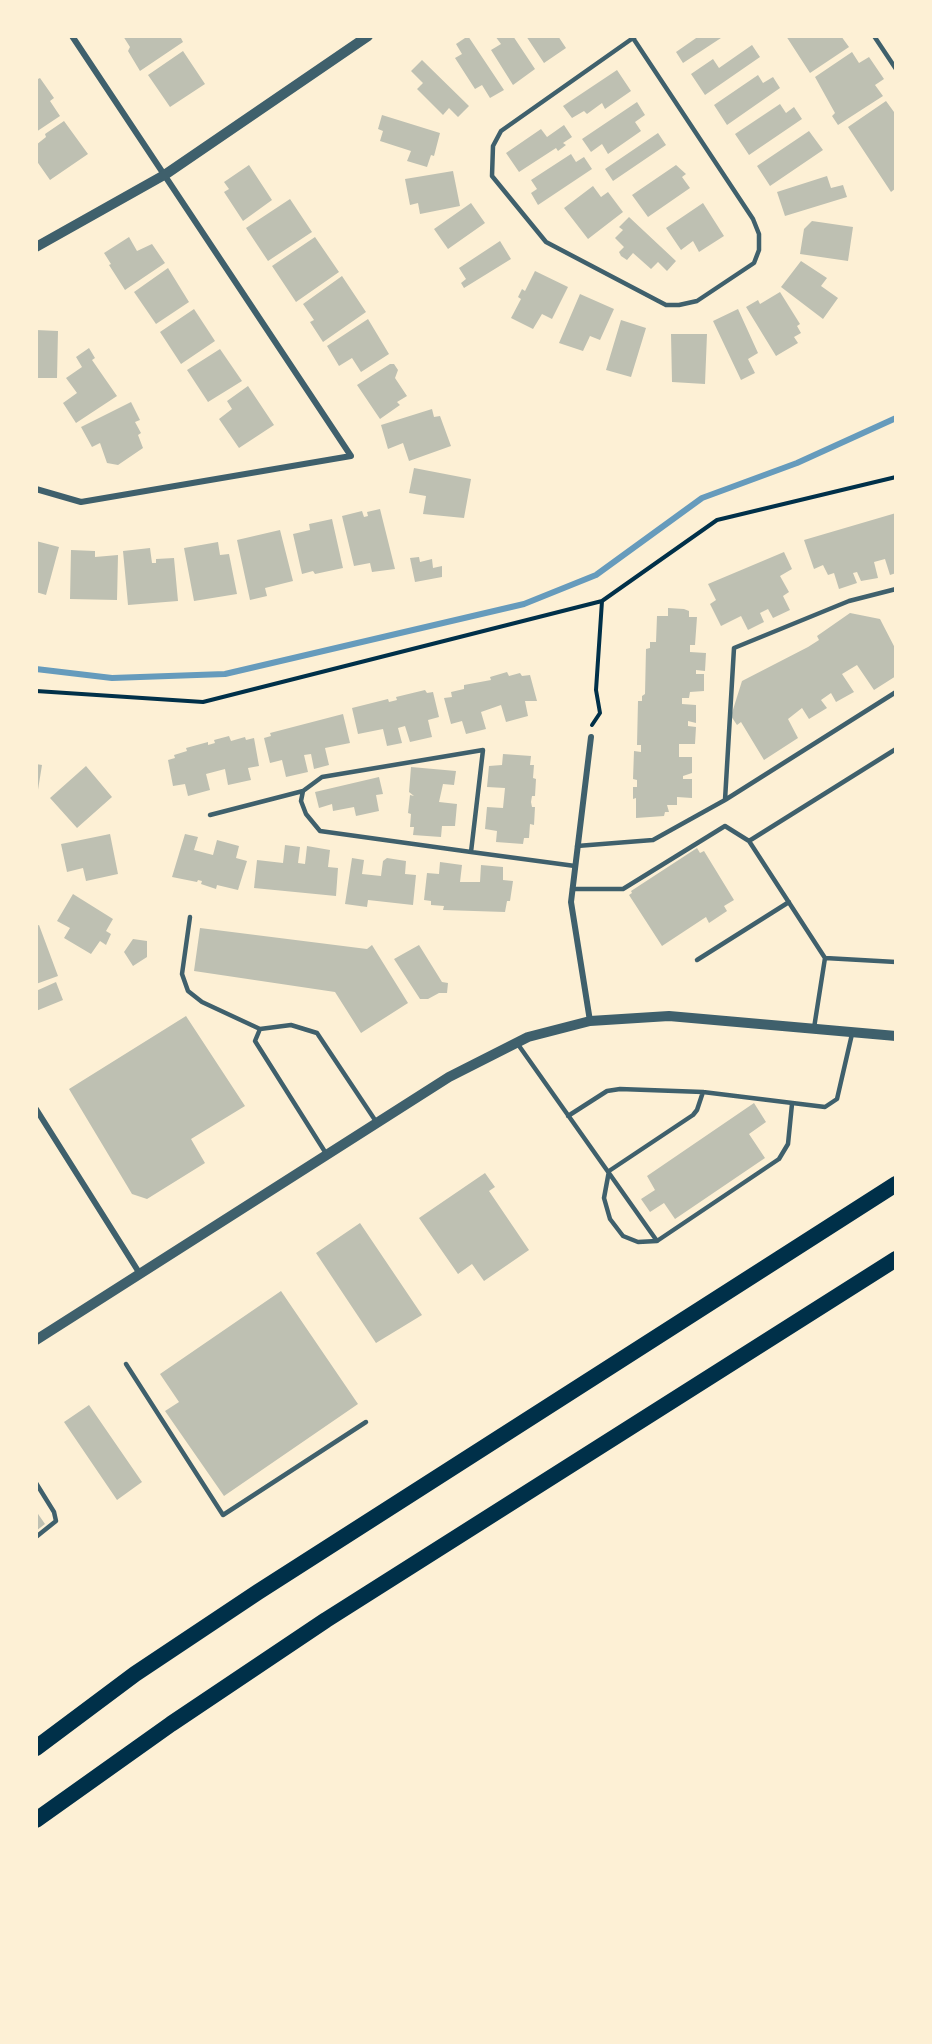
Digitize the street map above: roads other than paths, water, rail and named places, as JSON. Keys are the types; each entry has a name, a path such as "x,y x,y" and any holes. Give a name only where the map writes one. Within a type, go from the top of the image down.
{"highway":[{"path":"36,1748 135,1674 258,1592 896,1184"},
{"path":"36,1820 171,1724 326,1620 896,1259"}],"street":[{"path":"36,489 81,502 351,456 166,174 72,36"},
{"path":"36,247 166,174 364,37"},
{"path":"590,1022 571,902 591,737"},
{"path":"36,1340 449,1077 528,1037 590,1022 669,1016 852,1034 896,1036"},
{"path":"36,1109 140,1274"}],"lane":[{"path":"874,36 896,69"},
{"path":"633,37 753,219 759,234 759,250 754,262 697,302 666,305 546,242 492,176 493,146 501,131 633,37"},
{"path":"725,800 734,648 849,601 896,589"},
{"path":"578,846 653,840 725,800 896,692"},
{"path":"749,840 896,749"},
{"path":"210,815 303,791 322,777 483,750 471,852"},
{"path":"303,791 301,801 306,814 320,831 575,866"},
{"path":"572,890 623,889 725,826 749,840 825,958 814,1030"},
{"path":"697,960 789,902"},
{"path":"190,916 182,974 188,991 202,1002 260,1029 291,1025 317,1033 377,1123"},
{"path":"825,958 896,962"},
{"path":"260,1029 255,1041 327,1155"},
{"path":"568,1116 607,1091 703,1092 825,1107 837,1099 852,1034"},
{"path":"517,1042 657,1241"},
{"path":"703,1092 697,1110 693,1114 609,1171 604,1198 609,1219 623,1236 638,1242 657,1241 778,1159 788,1144 792,1104"},
{"path":"126,1365 223,1515 366,1422"},
{"path":"36,1483 54,1512 56,1521 36,1537"}],"waterway":[{"path":"36,669 112,678 225,674 524,604 596,575 702,498 797,463 896,418"}]}
